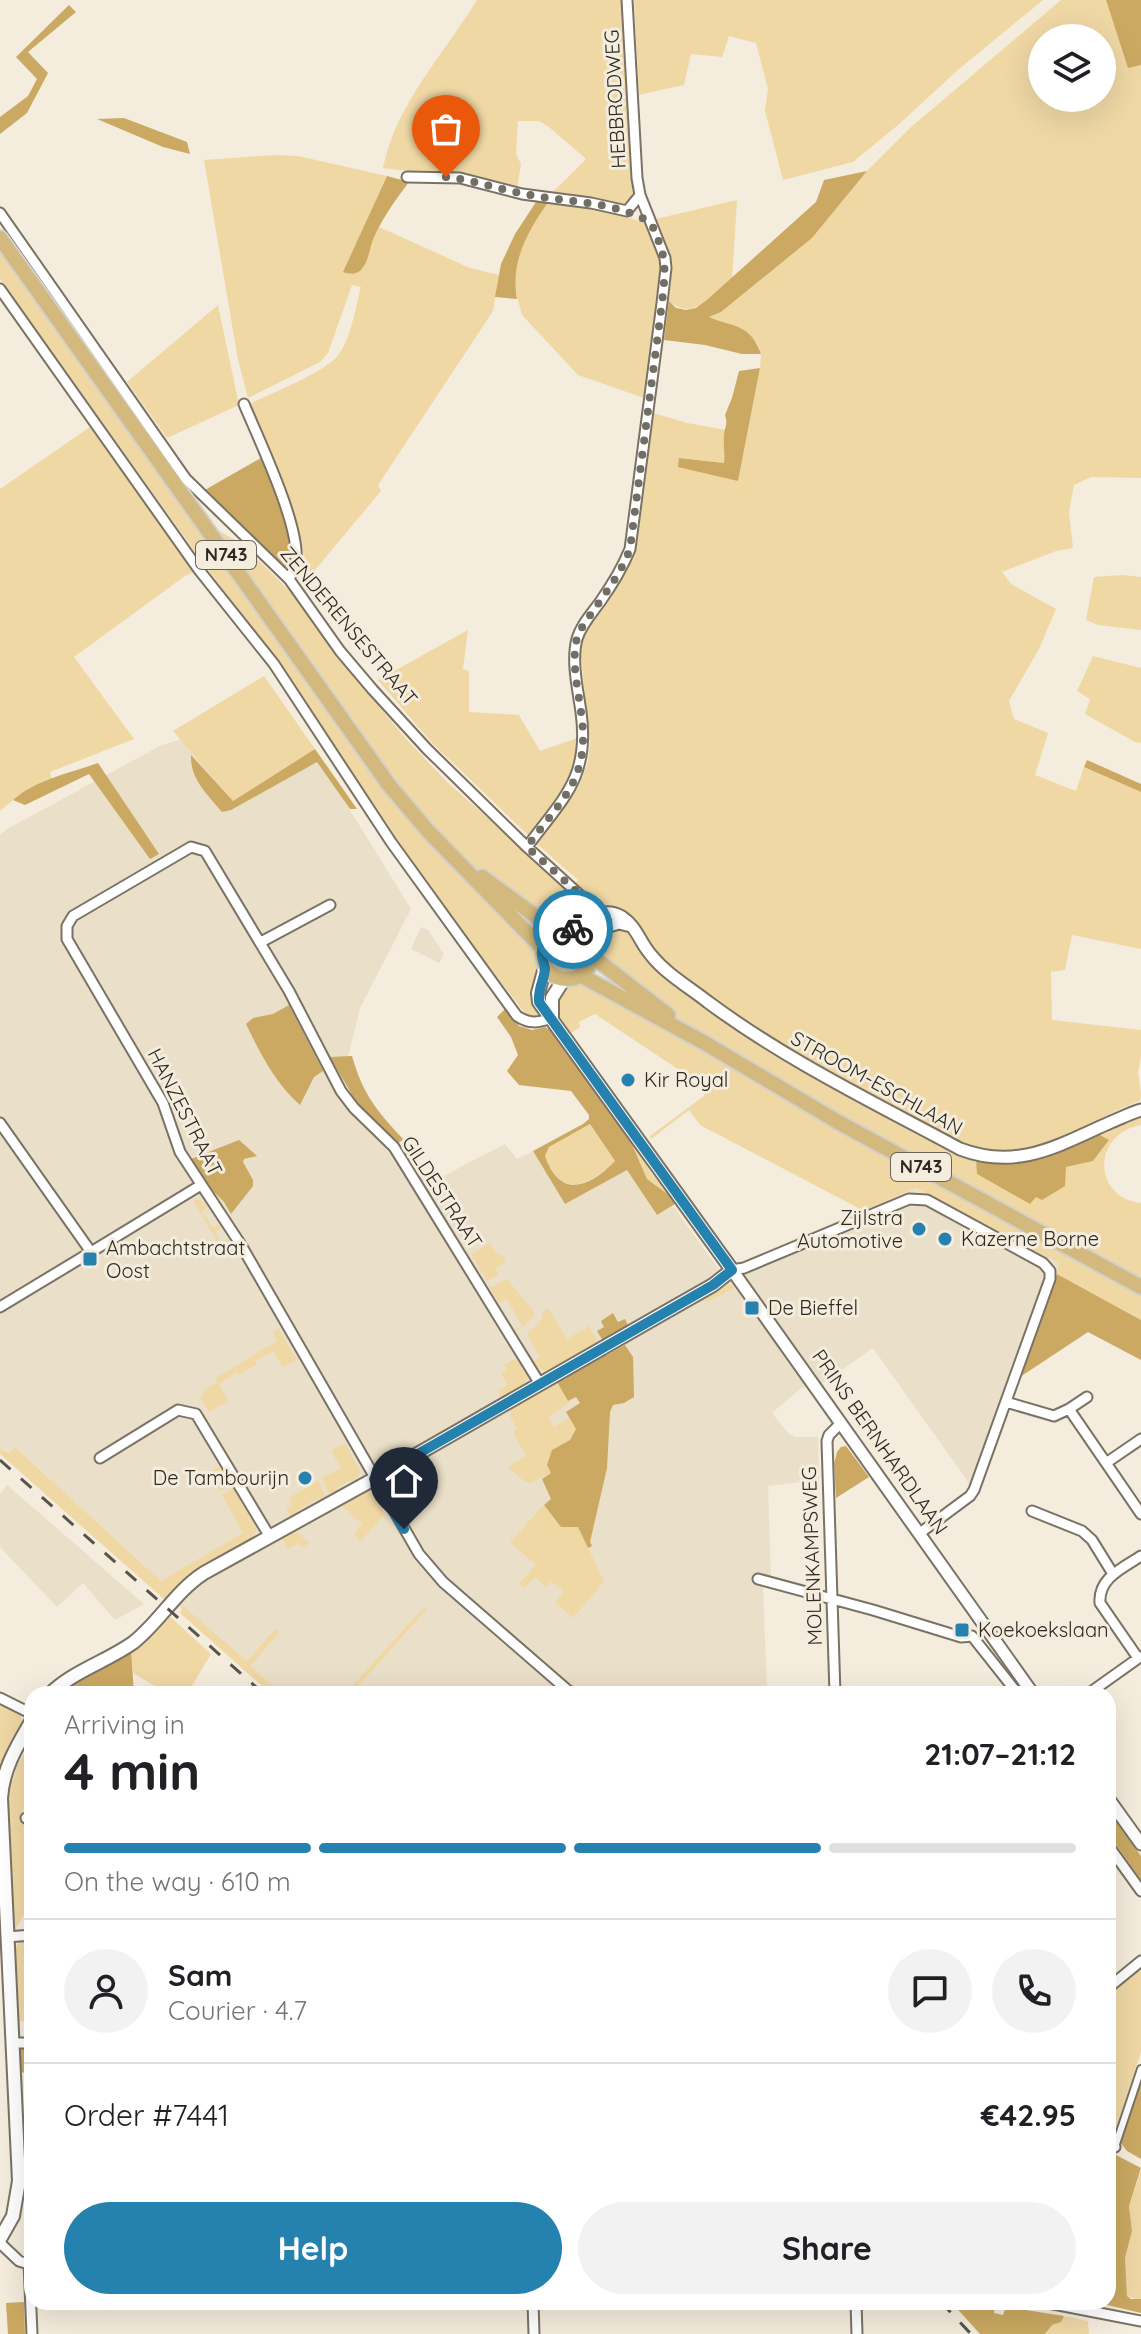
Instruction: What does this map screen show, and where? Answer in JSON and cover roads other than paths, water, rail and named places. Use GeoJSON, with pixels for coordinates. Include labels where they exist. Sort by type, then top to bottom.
{"type":"FeatureCollection","features":[{"type":"Feature","properties":{"kind":"main road","name":"N743"},"geometry":{"type":"LineString","coordinates":[[0,238],[389,785],[428,831],[542,948]]}},
{"type":"Feature","properties":{"kind":"main road","name":"N743"},"geometry":{"type":"LineString","coordinates":[[462,864],[556,931]]}},
{"type":"Feature","properties":{"kind":"main road","name":"N743"},"geometry":{"type":"LineString","coordinates":[[572,929],[581,933],[591,950],[703,1042]]}},
{"type":"Feature","properties":{"kind":"main road"},"geometry":{"type":"LineString","coordinates":[[572,929],[550,935],[542,948],[545,967],[556,977],[564,979],[580,975],[586,970],[591,950]]}},
{"type":"Feature","properties":{"kind":"main road","name":"PRINS BERNHARDLAAN"},"geometry":{"type":"LineString","coordinates":[[545,967],[538,993],[539,1002],[732,1270]]}},
{"type":"Feature","properties":{"kind":"main road","name":"N743"},"geometry":{"type":"LineString","coordinates":[[580,975],[703,1042],[838,1122],[1141,1287]]}},
{"type":"Feature","properties":{"kind":"main road"},"geometry":{"type":"LineString","coordinates":[[552,1018],[552,998],[564,979]]}},
{"type":"Feature","properties":{"kind":"main road"},"geometry":{"type":"LineString","coordinates":[[60,1686],[144,1633],[190,1582],[713,1285],[732,1270]]}},
{"type":"Feature","properties":{"kind":"main road"},"geometry":{"type":"LineString","coordinates":[[0,2241],[13,2216],[19,2181],[1,1785],[11,1756],[24,1734]]}},
{"type":"Feature","properties":{"kind":"street","name":"HEBBRODWEG"},"geometry":{"type":"LineString","coordinates":[[527,847],[570,789],[581,766],[584,732],[577,679],[577,638],[615,580],[630,549],[666,268],[662,247],[640,195],[627,0]]}},
{"type":"Feature","properties":{"kind":"street"},"geometry":{"type":"LineString","coordinates":[[407,177],[460,178],[522,194],[627,211],[651,223]]}},
{"type":"Feature","properties":{"kind":"street"},"geometry":{"type":"LineString","coordinates":[[627,211],[640,195]]}},
{"type":"Feature","properties":{"kind":"street","name":"ZENDERENSESTRAAT"},"geometry":{"type":"LineString","coordinates":[[0,213],[186,479],[289,579],[340,651],[427,749],[527,847],[612,924]]}},
{"type":"Feature","properties":{"kind":"street"},"geometry":{"type":"LineString","coordinates":[[0,289],[208,582],[274,664],[391,842],[517,1016],[525,1022],[552,1018]]}},
{"type":"Feature","properties":{"kind":"street"},"geometry":{"type":"LineString","coordinates":[[244,404],[277,484],[292,531],[296,560],[289,579]]}},
{"type":"Feature","properties":{"kind":"street","name":"GILDESTRAAT"},"geometry":{"type":"LineString","coordinates":[[188,849],[205,851],[261,942],[341,1091],[394,1147],[540,1384]]}},
{"type":"Feature","properties":{"kind":"street","name":"HANZESTRAAT"},"geometry":{"type":"LineString","coordinates":[[188,849],[73,916],[67,926],[67,939],[163,1103],[180,1152],[241,1245],[419,1554],[443,1582],[563,1686]]}},
{"type":"Feature","properties":{"kind":"street"},"geometry":{"type":"LineString","coordinates":[[261,942],[330,905]]}},
{"type":"Feature","properties":{"kind":"street"},"geometry":{"type":"LineString","coordinates":[[572,929],[601,913],[621,917],[632,926]]}},
{"type":"Feature","properties":{"kind":"street"},"geometry":{"type":"LineString","coordinates":[[591,950],[602,928],[612,924],[632,926]]}},
{"type":"Feature","properties":{"kind":"street","name":"STROOM-ESCHLAAN"},"geometry":{"type":"LineString","coordinates":[[632,926],[638,931],[649,954],[661,966],[735,1021],[820,1073],[949,1144],[975,1155],[993,1159],[1042,1153],[1141,1110]]}},
{"type":"Feature","properties":{"kind":"street"},"geometry":{"type":"LineString","coordinates":[[0,1123],[91,1252]]}},
{"type":"Feature","properties":{"kind":"street"},"geometry":{"type":"LineString","coordinates":[[0,1307],[201,1185]]}},
{"type":"Feature","properties":{"kind":"street"},"geometry":{"type":"LineString","coordinates":[[732,1270],[744,1268],[909,1199],[927,1200],[1043,1263],[1050,1271],[1050,1279],[970,1496],[920,1533]]}},
{"type":"Feature","properties":{"kind":"street","name":"PRINS BERNHARDLAAN"},"geometry":{"type":"LineString","coordinates":[[732,1270],[1027,1686]]}},
{"type":"Feature","properties":{"kind":"street"},"geometry":{"type":"LineString","coordinates":[[1006,1402],[1054,1416],[1087,1397]]}},
{"type":"Feature","properties":{"kind":"street"},"geometry":{"type":"LineString","coordinates":[[1069,1409],[1141,1514]]}},
{"type":"Feature","properties":{"kind":"street"},"geometry":{"type":"LineString","coordinates":[[100,1458],[178,1410],[196,1414],[270,1537]]}},
{"type":"Feature","properties":{"kind":"street","name":"MOLENKAMPSWEG"},"geometry":{"type":"LineString","coordinates":[[835,1686],[827,1441],[841,1423]]}},
{"type":"Feature","properties":{"kind":"street"},"geometry":{"type":"LineString","coordinates":[[1106,1463],[1141,1439]]}},
{"type":"Feature","properties":{"kind":"street"},"geometry":{"type":"LineString","coordinates":[[1032,1511],[1082,1531],[1092,1540],[1113,1574]]}},
{"type":"Feature","properties":{"kind":"street"},"geometry":{"type":"LineString","coordinates":[[1099,1686],[1139,1657],[1100,1603],[1099,1594],[1102,1585],[1113,1574],[1141,1556]]}},
{"type":"Feature","properties":{"kind":"street"},"geometry":{"type":"LineString","coordinates":[[758,1579],[961,1637],[972,1636],[983,1623]]}},
{"type":"Feature","properties":{"kind":"street"},"geometry":{"type":"LineString","coordinates":[[972,1636],[1012,1686]]}},
{"type":"Feature","properties":{"kind":"street"},"geometry":{"type":"LineString","coordinates":[[0,1698],[24,1710]]}},
{"type":"Feature","properties":{"kind":"street"},"geometry":{"type":"LineString","coordinates":[[1116,1809],[1141,1844]]}},
{"type":"Feature","properties":{"kind":"street"},"geometry":{"type":"LineString","coordinates":[[1116,1863],[1141,1891]]}},
{"type":"Feature","properties":{"kind":"street"},"geometry":{"type":"LineString","coordinates":[[7,1937],[24,1936]]}},
{"type":"Feature","properties":{"kind":"street"},"geometry":{"type":"LineString","coordinates":[[1116,1981],[1141,1961]]}},
{"type":"Feature","properties":{"kind":"street"},"geometry":{"type":"LineString","coordinates":[[13,2043],[24,2043]]}},
{"type":"Feature","properties":{"kind":"street"},"geometry":{"type":"LineString","coordinates":[[1116,2137],[1141,2069]]}},
{"type":"Feature","properties":{"kind":"street"},"geometry":{"type":"LineString","coordinates":[[0,2241],[24,2263]]}},
{"type":"Feature","properties":{"kind":"street"},"geometry":{"type":"LineString","coordinates":[[31,2310],[32,2334]]}},
{"type":"Feature","properties":{"kind":"street"},"geometry":{"type":"LineString","coordinates":[[533,2310],[534,2334]]}},
{"type":"Feature","properties":{"kind":"street"},"geometry":{"type":"LineString","coordinates":[[856,2310],[857,2334]]}},
{"type":"Feature","properties":{"kind":"street"},"geometry":{"type":"LineString","coordinates":[[1107,2310],[1141,2321]]}},
{"type":"Feature","properties":{"kind":"railway"},"geometry":{"type":"LineString","coordinates":[[0,1460],[255,1686]]}},
{"type":"Feature","properties":{"kind":"railway"},"geometry":{"type":"LineString","coordinates":[[948,2310],[971,2334]]}},
{"type":"Feature","properties":{"kind":"place","name":"Kir Royal"},"geometry":{"type":"Point","coordinates":[628,1080]}},
{"type":"Feature","properties":{"kind":"place","name":"Zijlstra Automotive"},"geometry":{"type":"Point","coordinates":[919,1229]}},
{"type":"Feature","properties":{"kind":"place","name":"Kazerne Borne"},"geometry":{"type":"Point","coordinates":[945,1239]}},
{"type":"Feature","properties":{"kind":"place","name":"Ambachtstraat Oost"},"geometry":{"type":"Point","coordinates":[90,1259]}},
{"type":"Feature","properties":{"kind":"place","name":"De Bieffel"},"geometry":{"type":"Point","coordinates":[752,1308]}},
{"type":"Feature","properties":{"kind":"place","name":"De Tambourijn"},"geometry":{"type":"Point","coordinates":[305,1478]}},
{"type":"Feature","properties":{"kind":"place","name":"Koekoekslaan"},"geometry":{"type":"Point","coordinates":[962,1630]}}]}
